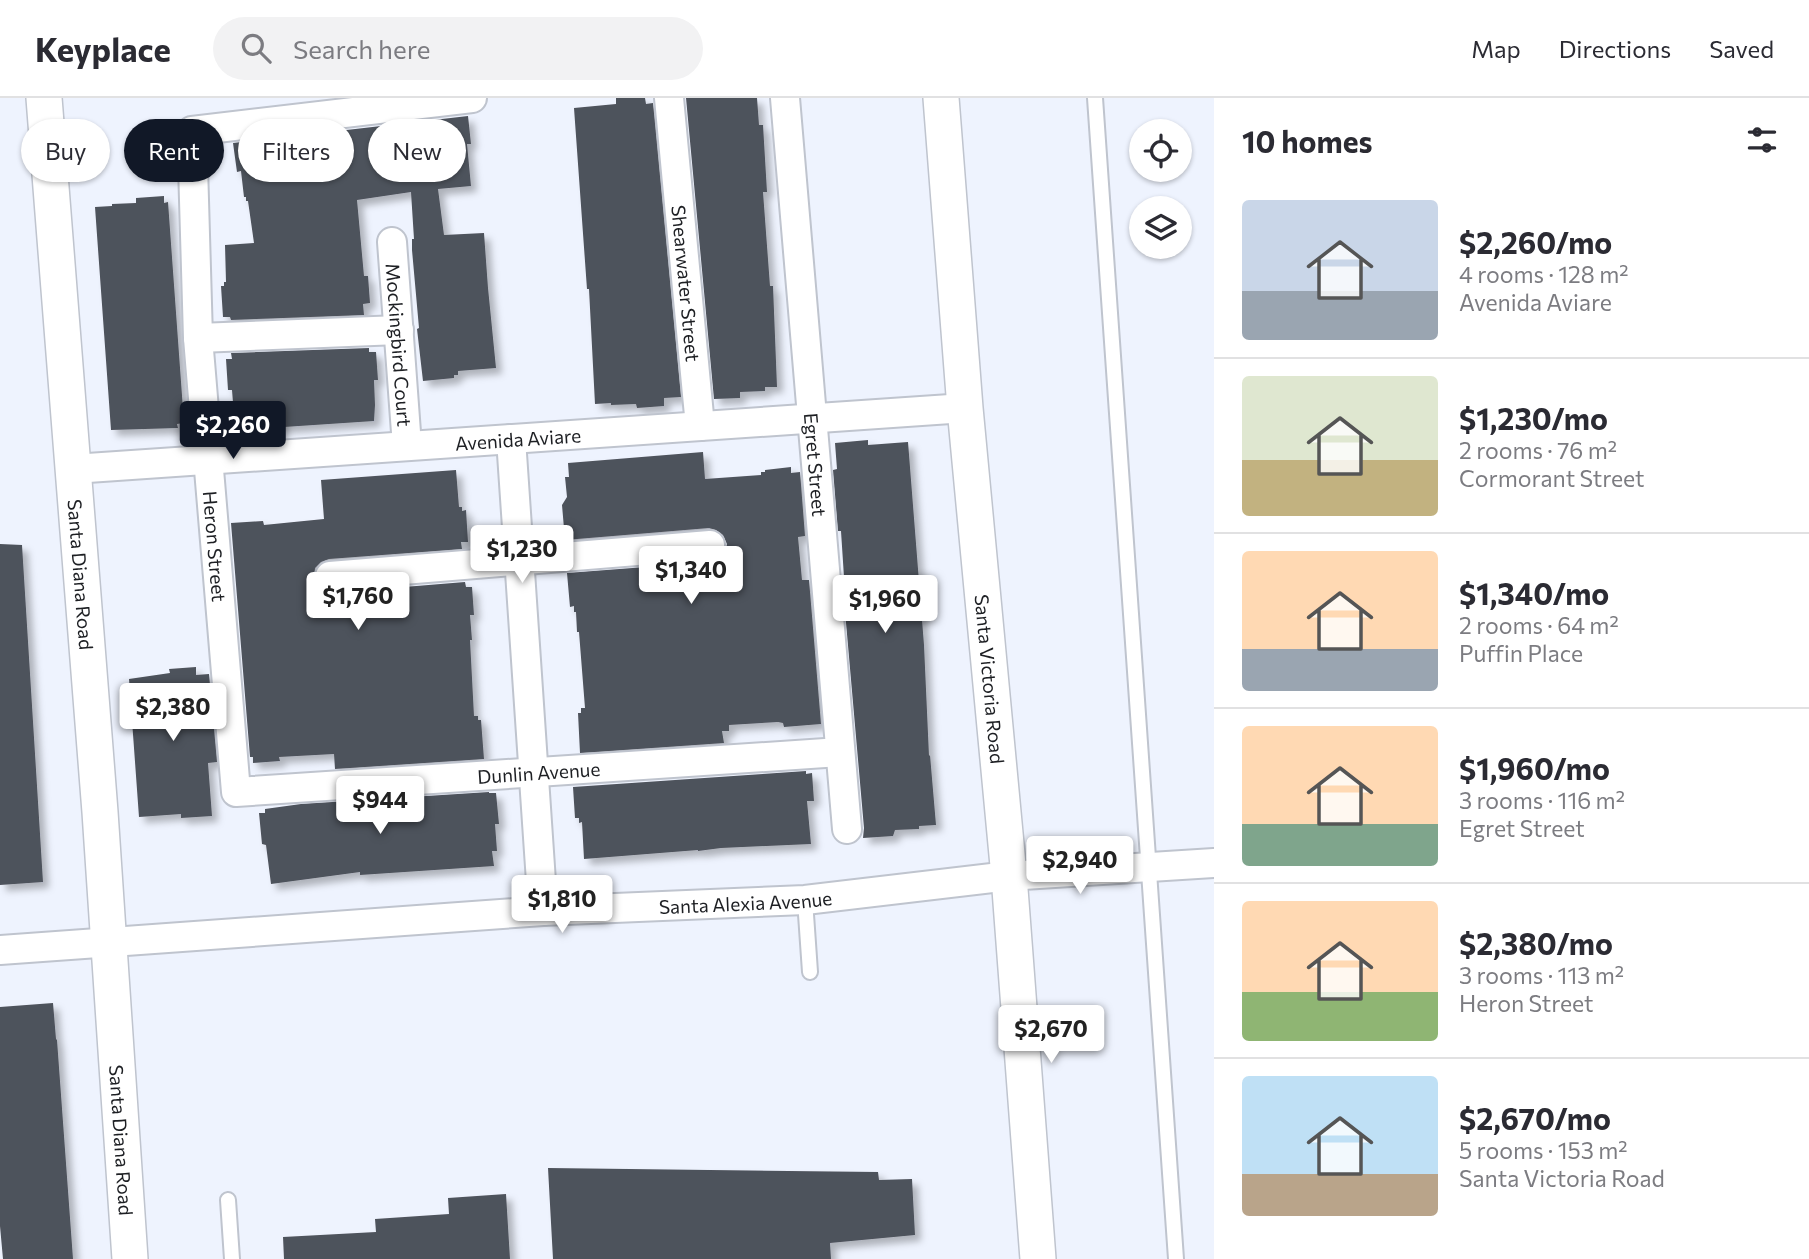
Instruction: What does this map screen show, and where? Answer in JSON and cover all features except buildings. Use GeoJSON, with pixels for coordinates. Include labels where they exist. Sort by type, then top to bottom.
{"type":"FeatureCollection","features":[{"type":"Feature","properties":{"kind":"street","name":"Santa Diana Road"},"geometry":{"type":"LineString","coordinates":[[44,98],[109,942],[130,1259]]}},
{"type":"Feature","properties":{"kind":"street","name":"Heron Street"},"geometry":{"type":"LineString","coordinates":[[236,792],[198,338],[192,131],[472,98]]}},
{"type":"Feature","properties":{"kind":"street","name":"Shearwater Street"},"geometry":{"type":"LineString","coordinates":[[669,98],[700,426]]}},
{"type":"Feature","properties":{"kind":"street","name":"Egret Street"},"geometry":{"type":"LineString","coordinates":[[785,98],[847,829]]}},
{"type":"Feature","properties":{"kind":"street","name":"Santa Victoria Road"},"geometry":{"type":"LineString","coordinates":[[941,98],[965,408],[1009,876],[1038,1259]]}},
{"type":"Feature","properties":{"kind":"street","name":"Mockingbird Court"},"geometry":{"type":"LineString","coordinates":[[392,242],[407,446]]}},
{"type":"Feature","properties":{"kind":"street"},"geometry":{"type":"LineString","coordinates":[[198,338],[399,330]]}},
{"type":"Feature","properties":{"kind":"street","name":"Avenida Aviare"},"geometry":{"type":"LineString","coordinates":[[73,469],[965,408]]}},
{"type":"Feature","properties":{"kind":"street"},"geometry":{"type":"LineString","coordinates":[[510,439],[543,911]]}},
{"type":"Feature","properties":{"kind":"street"},"geometry":{"type":"LineString","coordinates":[[330,576],[710,545]]}},
{"type":"Feature","properties":{"kind":"street","name":"Dunlin Avenue"},"geometry":{"type":"LineString","coordinates":[[236,792],[841,752]]}},
{"type":"Feature","properties":{"kind":"street","name":"Santa Alexia Avenue"},"geometry":{"type":"LineString","coordinates":[[0,950],[543,911],[805,900],[1009,876],[1214,863]]}},
{"type":"Feature","properties":{"kind":"lane"},"geometry":{"type":"LineString","coordinates":[[1095,98],[1175,1259]]}},
{"type":"Feature","properties":{"kind":"lane"},"geometry":{"type":"LineString","coordinates":[[805,900],[810,972]]}},
{"type":"Feature","properties":{"kind":"lane"},"geometry":{"type":"LineString","coordinates":[[228,1200],[232,1259]]}}]}
